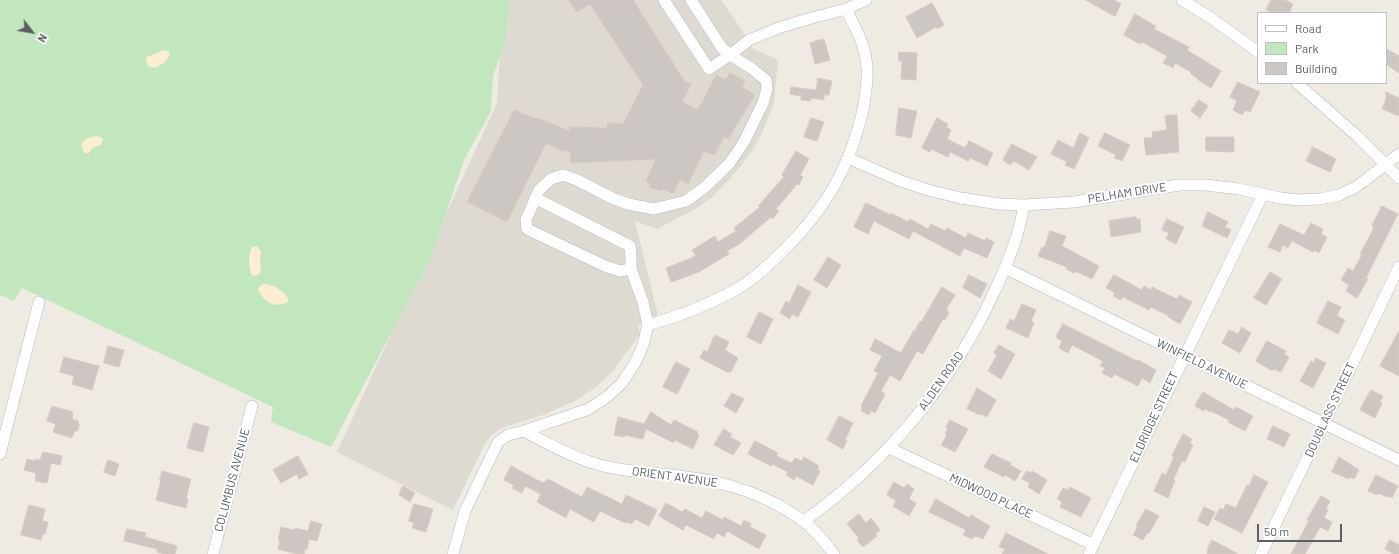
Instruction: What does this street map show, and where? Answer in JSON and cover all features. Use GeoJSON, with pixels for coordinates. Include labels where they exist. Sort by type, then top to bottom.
{"type":"FeatureCollection","features":[{"type":"Feature","properties":{"kind":"street"},"geometry":{"type":"LineString","coordinates":[[664,0],[709,69],[749,40],[808,19],[846,9],[866,0]]}},
{"type":"Feature","properties":{"kind":"street"},"geometry":{"type":"LineString","coordinates":[[631,268],[620,271],[605,266],[527,229],[526,220],[538,190],[551,178],[562,176],[577,180],[612,198],[628,204],[654,208],[686,201],[729,164],[744,142],[763,103],[767,89],[766,80],[722,48],[691,0]]}},
{"type":"Feature","properties":{"kind":"street"},"geometry":{"type":"LineString","coordinates":[[1182,0],[1211,18],[1257,51]]}},
{"type":"Feature","properties":{"kind":"street"},"geometry":{"type":"LineString","coordinates":[[648,325],[695,310],[745,283],[769,265],[802,233],[820,211],[848,158],[858,130],[866,96],[868,69],[863,42],[846,9]]}},
{"type":"Feature","properties":{"kind":"street"},"geometry":{"type":"LineString","coordinates":[[1298,84],[1332,113],[1399,178]]}},
{"type":"Feature","properties":{"kind":"street","name":"PELHAM DRIVE"},"geometry":{"type":"LineString","coordinates":[[848,158],[901,181],[928,190],[961,198],[999,204],[1024,205],[1074,202],[1179,185],[1206,185],[1239,189],[1281,198],[1320,200],[1339,195],[1356,187],[1399,154]]}},
{"type":"Feature","properties":{"kind":"street","name":"ELDRIDGE STREET"},"geometry":{"type":"LineString","coordinates":[[1091,549],[1263,194]]}},
{"type":"Feature","properties":{"kind":"street"},"geometry":{"type":"LineString","coordinates":[[453,554],[465,511],[498,442],[508,435],[589,410],[608,396],[622,382],[635,363],[648,325],[643,302],[631,268],[632,258],[630,246],[535,198]]}},
{"type":"Feature","properties":{"kind":"street","name":"ALDEN ROAD"},"geometry":{"type":"LineString","coordinates":[[804,521],[832,501],[874,464],[929,401],[954,365],[975,330],[1014,248],[1024,205]]}},
{"type":"Feature","properties":{"kind":"street","name":"DOUGLASS STREET"},"geometry":{"type":"LineString","coordinates":[[1261,554],[1399,267]]}},
{"type":"Feature","properties":{"kind":"street","name":"WINFIELD AVENUE"},"geometry":{"type":"LineString","coordinates":[[1005,268],[1399,460]]}},
{"type":"Feature","properties":{"kind":"street"},"geometry":{"type":"LineString","coordinates":[[0,454],[39,302]]}},
{"type":"Feature","properties":{"kind":"street","name":"COLUMBUS AVENUE"},"geometry":{"type":"LineString","coordinates":[[213,554],[252,406]]}},
{"type":"Feature","properties":{"kind":"street","name":"ORIENT AVENUE"},"geometry":{"type":"LineString","coordinates":[[524,431],[560,450],[590,462],[634,471],[709,479],[738,488],[775,503],[804,521],[834,554]]}},
{"type":"Feature","properties":{"kind":"street","name":"MIDWOOD PLACE"},"geometry":{"type":"LineString","coordinates":[[889,448],[1091,549]]}},
{"type":"Feature","properties":{"kind":"shaded area"},"geometry":{"type":"Polygon","coordinates":[[[503,0],[721,0],[744,33],[752,48],[778,60],[774,103],[763,131],[752,151],[728,181],[711,198],[697,208],[657,229],[635,221],[658,315],[638,326],[640,334],[612,372],[595,388],[577,400],[546,414],[502,428],[493,434],[485,443],[453,510],[337,452],[497,103],[503,0]]]}},
{"type":"Feature","properties":{"kind":"green space"},"geometry":{"type":"Polygon","coordinates":[[[0,0],[509,0],[506,39],[493,76],[491,111],[464,160],[431,258],[331,447],[271,422],[273,407],[22,288],[14,301],[0,295],[0,0]]]}},
{"type":"Feature","properties":{"kind":"sand"},"geometry":{"type":"Polygon","coordinates":[[[164,50],[168,51],[170,55],[165,62],[156,68],[148,66],[146,61],[147,57],[164,50]]]}},
{"type":"Feature","properties":{"kind":"sand"},"geometry":{"type":"Polygon","coordinates":[[[96,136],[103,139],[101,144],[93,147],[89,153],[83,151],[81,144],[87,138],[96,136]]]}},
{"type":"Feature","properties":{"kind":"sand"},"geometry":{"type":"Polygon","coordinates":[[[257,246],[261,251],[261,271],[259,274],[254,276],[251,274],[249,257],[252,247],[257,246]]]}},
{"type":"Feature","properties":{"kind":"sand"},"geometry":{"type":"Polygon","coordinates":[[[264,284],[276,287],[283,292],[288,299],[288,302],[279,305],[266,301],[258,289],[264,284]]]}},
{"type":"Feature","properties":{"kind":"building"},"geometry":{"type":"Polygon","coordinates":[[[569,0],[633,0],[685,82],[691,84],[682,102],[698,110],[716,75],[726,80],[730,73],[745,81],[742,87],[755,95],[728,139],[724,137],[714,155],[704,151],[688,184],[680,180],[673,194],[663,189],[660,191],[649,187],[650,183],[646,181],[656,159],[571,163],[570,151],[562,151],[546,143],[507,222],[467,202],[514,110],[570,131],[569,127],[607,128],[607,123],[623,124],[643,85],[590,4],[577,12],[569,0]]]}},
{"type":"Feature","properties":{"kind":"building"},"geometry":{"type":"Polygon","coordinates":[[[1086,0],[1114,0],[1121,4],[1115,16],[1086,0]]]}},
{"type":"Feature","properties":{"kind":"building"},"geometry":{"type":"Polygon","coordinates":[[[1271,0],[1285,0],[1293,4],[1289,12],[1271,12],[1266,10],[1271,0]]]}},
{"type":"Feature","properties":{"kind":"building"},"geometry":{"type":"Polygon","coordinates":[[[932,3],[944,25],[937,29],[936,27],[917,38],[906,17],[932,3]]]}},
{"type":"Feature","properties":{"kind":"building"},"geometry":{"type":"Polygon","coordinates":[[[1135,14],[1156,26],[1154,29],[1189,47],[1187,50],[1221,71],[1211,88],[1197,79],[1190,73],[1191,72],[1175,63],[1173,68],[1163,63],[1167,56],[1142,42],[1140,44],[1124,35],[1135,14]]]}},
{"type":"Feature","properties":{"kind":"building"},"geometry":{"type":"Polygon","coordinates":[[[824,39],[830,60],[815,64],[810,43],[824,39]]]}},
{"type":"Feature","properties":{"kind":"building"},"geometry":{"type":"Polygon","coordinates":[[[1387,50],[1399,56],[1399,73],[1387,65],[1387,50]]]}},
{"type":"Feature","properties":{"kind":"building"},"geometry":{"type":"Polygon","coordinates":[[[899,52],[917,53],[916,80],[901,79],[902,61],[899,61],[899,52]]]}},
{"type":"Feature","properties":{"kind":"building"},"geometry":{"type":"Polygon","coordinates":[[[818,78],[832,81],[829,95],[824,95],[824,100],[811,98],[811,101],[801,100],[801,96],[790,94],[791,87],[816,90],[818,78]]]}},
{"type":"Feature","properties":{"kind":"building"},"geometry":{"type":"Polygon","coordinates":[[[1238,82],[1260,92],[1250,112],[1245,110],[1242,115],[1233,110],[1237,101],[1230,97],[1238,82]]]}},
{"type":"Feature","properties":{"kind":"building"},"geometry":{"type":"Polygon","coordinates":[[[1386,92],[1399,98],[1399,116],[1382,109],[1386,99],[1386,92]]]}},
{"type":"Feature","properties":{"kind":"building"},"geometry":{"type":"Polygon","coordinates":[[[1199,100],[1208,106],[1200,118],[1191,111],[1199,100]]]}},
{"type":"Feature","properties":{"kind":"building"},"geometry":{"type":"Polygon","coordinates":[[[899,108],[917,111],[911,138],[896,135],[899,108]]]}},
{"type":"Feature","properties":{"kind":"building"},"geometry":{"type":"Polygon","coordinates":[[[1177,115],[1179,152],[1146,155],[1144,138],[1153,138],[1152,132],[1167,130],[1165,116],[1177,115]]]}},
{"type":"Feature","properties":{"kind":"building"},"geometry":{"type":"Polygon","coordinates":[[[811,118],[824,122],[817,141],[804,137],[811,118]]]}},
{"type":"Feature","properties":{"kind":"building"},"geometry":{"type":"Polygon","coordinates":[[[937,118],[948,124],[946,127],[951,130],[947,139],[965,148],[969,141],[993,153],[987,166],[970,158],[968,161],[950,152],[948,157],[931,149],[930,152],[922,148],[937,118]]]}},
{"type":"Feature","properties":{"kind":"building"},"geometry":{"type":"Polygon","coordinates":[[[1080,133],[1089,138],[1074,169],[1065,165],[1067,162],[1051,154],[1058,140],[1073,148],[1080,133]]]}},
{"type":"Feature","properties":{"kind":"building"},"geometry":{"type":"Polygon","coordinates":[[[1105,133],[1130,145],[1122,161],[1114,158],[1116,155],[1098,146],[1105,133]]]}},
{"type":"Feature","properties":{"kind":"building"},"geometry":{"type":"Polygon","coordinates":[[[1206,137],[1234,137],[1234,152],[1206,151],[1206,137]]]}},
{"type":"Feature","properties":{"kind":"building"},"geometry":{"type":"Polygon","coordinates":[[[1012,144],[1037,157],[1029,170],[1014,161],[1010,165],[1003,160],[1012,144]]]}},
{"type":"Feature","properties":{"kind":"building"},"geometry":{"type":"Polygon","coordinates":[[[1313,147],[1336,159],[1330,172],[1306,161],[1313,147]]]}},
{"type":"Feature","properties":{"kind":"building"},"geometry":{"type":"Polygon","coordinates":[[[796,151],[809,159],[800,175],[803,177],[799,185],[797,184],[776,209],[779,211],[772,219],[771,217],[738,245],[727,251],[729,254],[699,272],[671,282],[666,268],[696,256],[692,250],[715,236],[718,242],[736,231],[734,228],[760,207],[758,206],[784,177],[782,175],[796,151]]]}},
{"type":"Feature","properties":{"kind":"building"},"geometry":{"type":"Polygon","coordinates":[[[866,203],[908,222],[910,219],[928,229],[931,224],[945,231],[947,228],[966,238],[968,233],[985,241],[986,238],[994,242],[987,258],[964,248],[960,256],[913,231],[909,239],[874,221],[868,234],[854,227],[866,203]]]}},
{"type":"Feature","properties":{"kind":"building"},"geometry":{"type":"Polygon","coordinates":[[[1382,206],[1398,214],[1366,278],[1368,279],[1357,298],[1346,291],[1349,285],[1341,280],[1348,268],[1353,271],[1362,255],[1360,254],[1374,228],[1372,226],[1382,206]]]}},
{"type":"Feature","properties":{"kind":"building"},"geometry":{"type":"Polygon","coordinates":[[[1208,212],[1228,222],[1225,227],[1231,230],[1227,238],[1202,226],[1208,212]]]}},
{"type":"Feature","properties":{"kind":"building"},"geometry":{"type":"Polygon","coordinates":[[[1136,217],[1136,219],[1140,219],[1141,232],[1111,237],[1109,221],[1136,217]]]}},
{"type":"Feature","properties":{"kind":"building"},"geometry":{"type":"Polygon","coordinates":[[[1167,219],[1184,227],[1176,244],[1166,239],[1169,233],[1162,230],[1167,219]]]}},
{"type":"Feature","properties":{"kind":"building"},"geometry":{"type":"Polygon","coordinates":[[[1311,223],[1323,229],[1321,234],[1327,237],[1319,253],[1314,250],[1313,252],[1292,241],[1288,248],[1283,245],[1280,252],[1268,247],[1280,224],[1304,235],[1311,223]]]}},
{"type":"Feature","properties":{"kind":"building"},"geometry":{"type":"Polygon","coordinates":[[[1050,231],[1066,236],[1062,246],[1099,266],[1092,279],[1075,271],[1074,273],[1066,269],[1067,267],[1038,256],[1042,247],[1044,248],[1050,231]]]}},
{"type":"Feature","properties":{"kind":"building"},"geometry":{"type":"Polygon","coordinates":[[[828,257],[841,265],[827,288],[814,280],[828,257]]]}},
{"type":"Feature","properties":{"kind":"building"},"geometry":{"type":"Polygon","coordinates":[[[1270,272],[1282,279],[1266,305],[1254,298],[1270,272]]]}},
{"type":"Feature","properties":{"kind":"building"},"geometry":{"type":"Polygon","coordinates":[[[969,275],[987,284],[980,298],[963,288],[969,275]]]}},
{"type":"Feature","properties":{"kind":"building"},"geometry":{"type":"Polygon","coordinates":[[[1114,275],[1142,290],[1144,286],[1151,290],[1152,287],[1177,299],[1179,295],[1192,302],[1180,324],[1168,317],[1169,316],[1151,307],[1149,310],[1123,297],[1121,300],[1113,296],[1115,293],[1106,288],[1114,275]]]}},
{"type":"Feature","properties":{"kind":"building"},"geometry":{"type":"Polygon","coordinates":[[[798,285],[811,292],[798,317],[792,314],[790,319],[780,313],[786,301],[789,303],[798,285]]]}},
{"type":"Feature","properties":{"kind":"building"},"geometry":{"type":"Polygon","coordinates":[[[942,287],[955,295],[946,310],[949,312],[945,320],[943,319],[923,354],[917,351],[900,381],[890,375],[881,391],[885,394],[875,413],[871,411],[869,415],[861,411],[861,406],[878,373],[874,371],[882,356],[870,350],[875,339],[901,353],[942,287]]]}},
{"type":"Feature","properties":{"kind":"building"},"geometry":{"type":"Polygon","coordinates":[[[1328,301],[1341,307],[1337,316],[1345,320],[1338,334],[1317,323],[1328,301]]]}},
{"type":"Feature","properties":{"kind":"building"},"geometry":{"type":"Polygon","coordinates":[[[1022,304],[1036,310],[1031,321],[1034,323],[1028,338],[1006,328],[1010,319],[1014,321],[1022,304]]]}},
{"type":"Feature","properties":{"kind":"building"},"geometry":{"type":"Polygon","coordinates":[[[759,312],[773,319],[761,344],[747,337],[759,312]]]}},
{"type":"Feature","properties":{"kind":"building"},"geometry":{"type":"Polygon","coordinates":[[[1063,324],[1156,370],[1150,383],[1142,378],[1138,386],[1114,374],[1112,378],[1102,373],[1105,368],[1100,366],[1103,361],[1072,345],[1068,353],[1059,348],[1062,341],[1056,337],[1063,324]]]}},
{"type":"Feature","properties":{"kind":"building"},"geometry":{"type":"Polygon","coordinates":[[[1242,327],[1251,333],[1240,353],[1222,343],[1229,330],[1238,334],[1242,327]]]}},
{"type":"Feature","properties":{"kind":"building"},"geometry":{"type":"Polygon","coordinates":[[[1399,331],[1399,376],[1380,366],[1399,331]]]}},
{"type":"Feature","properties":{"kind":"building"},"geometry":{"type":"Polygon","coordinates":[[[715,335],[729,342],[725,350],[738,358],[731,372],[727,372],[700,358],[704,350],[707,352],[715,335]]]}},
{"type":"Feature","properties":{"kind":"building"},"geometry":{"type":"Polygon","coordinates":[[[1267,341],[1286,351],[1284,354],[1289,357],[1281,372],[1274,369],[1272,371],[1256,361],[1267,341]]]}},
{"type":"Feature","properties":{"kind":"building"},"geometry":{"type":"Polygon","coordinates":[[[999,345],[1015,354],[1001,379],[988,371],[997,355],[994,353],[999,345]]]}},
{"type":"Feature","properties":{"kind":"building"},"geometry":{"type":"Polygon","coordinates":[[[108,346],[124,350],[119,367],[104,363],[108,346]]]}},
{"type":"Feature","properties":{"kind":"building"},"geometry":{"type":"Polygon","coordinates":[[[64,357],[99,366],[92,390],[72,384],[74,376],[60,372],[64,357]]]}},
{"type":"Feature","properties":{"kind":"building"},"geometry":{"type":"Polygon","coordinates":[[[1316,358],[1326,363],[1313,388],[1300,381],[1311,361],[1313,363],[1316,358]]]}},
{"type":"Feature","properties":{"kind":"building"},"geometry":{"type":"Polygon","coordinates":[[[676,362],[690,369],[677,394],[663,387],[676,362]]]}},
{"type":"Feature","properties":{"kind":"building"},"geometry":{"type":"Polygon","coordinates":[[[977,388],[996,400],[987,417],[967,409],[977,388]]]}},
{"type":"Feature","properties":{"kind":"building"},"geometry":{"type":"Polygon","coordinates":[[[1371,390],[1383,396],[1380,402],[1382,403],[1375,418],[1360,410],[1371,390]]]}},
{"type":"Feature","properties":{"kind":"building"},"geometry":{"type":"Polygon","coordinates":[[[1203,392],[1234,410],[1236,407],[1253,416],[1245,431],[1228,422],[1229,420],[1211,411],[1210,412],[1205,409],[1204,411],[1195,406],[1203,392]]]}},
{"type":"Feature","properties":{"kind":"building"},"geometry":{"type":"Polygon","coordinates":[[[732,393],[744,399],[736,413],[724,406],[732,393]]]}},
{"type":"Feature","properties":{"kind":"building"},"geometry":{"type":"Polygon","coordinates":[[[52,406],[73,412],[72,419],[78,421],[79,425],[78,430],[74,432],[72,438],[53,432],[56,424],[47,421],[52,406]]]}},
{"type":"Feature","properties":{"kind":"building"},"geometry":{"type":"Polygon","coordinates":[[[651,412],[671,425],[674,420],[698,432],[697,434],[699,435],[693,449],[675,440],[674,443],[646,429],[643,439],[625,435],[624,437],[614,435],[618,417],[644,424],[651,412]]]}},
{"type":"Feature","properties":{"kind":"building"},"geometry":{"type":"Polygon","coordinates":[[[839,416],[853,423],[845,440],[847,441],[843,449],[827,440],[839,416]]]}},
{"type":"Feature","properties":{"kind":"building"},"geometry":{"type":"Polygon","coordinates":[[[950,420],[968,429],[955,452],[941,445],[947,435],[945,434],[948,428],[946,428],[950,420]]]}},
{"type":"Feature","properties":{"kind":"building"},"geometry":{"type":"Polygon","coordinates":[[[194,423],[209,427],[203,452],[187,448],[194,423]]]}},
{"type":"Feature","properties":{"kind":"building"},"geometry":{"type":"Polygon","coordinates":[[[1273,426],[1290,434],[1284,447],[1267,439],[1273,426]]]}},
{"type":"Feature","properties":{"kind":"building"},"geometry":{"type":"Polygon","coordinates":[[[724,429],[732,434],[730,437],[741,443],[733,455],[714,445],[724,429]]]}},
{"type":"Feature","properties":{"kind":"building"},"geometry":{"type":"Polygon","coordinates":[[[1183,434],[1192,439],[1190,443],[1193,445],[1185,462],[1182,461],[1173,480],[1175,480],[1168,498],[1154,491],[1162,473],[1166,475],[1174,457],[1172,456],[1183,434]]]}},
{"type":"Feature","properties":{"kind":"building"},"geometry":{"type":"Polygon","coordinates":[[[755,441],[778,453],[776,456],[792,463],[795,458],[802,461],[804,457],[819,466],[817,469],[820,471],[813,485],[796,476],[794,480],[786,475],[788,472],[772,464],[771,466],[748,454],[755,441]]]}},
{"type":"Feature","properties":{"kind":"building"},"geometry":{"type":"Polygon","coordinates":[[[43,452],[62,456],[60,465],[51,463],[47,483],[35,481],[36,473],[24,470],[27,459],[35,461],[36,459],[40,460],[43,452]]]}},
{"type":"Feature","properties":{"kind":"building"},"geometry":{"type":"Polygon","coordinates":[[[992,454],[1011,463],[1010,465],[1021,471],[1015,481],[1005,475],[1004,477],[984,467],[992,454]]]}},
{"type":"Feature","properties":{"kind":"building"},"geometry":{"type":"Polygon","coordinates":[[[298,456],[308,474],[299,479],[297,474],[281,483],[273,470],[298,456]]]}},
{"type":"Feature","properties":{"kind":"building"},"geometry":{"type":"Polygon","coordinates":[[[1339,457],[1359,470],[1354,479],[1350,477],[1349,479],[1332,472],[1339,457]]]}},
{"type":"Feature","properties":{"kind":"building"},"geometry":{"type":"Polygon","coordinates":[[[108,460],[119,464],[115,476],[104,472],[108,460]]]}},
{"type":"Feature","properties":{"kind":"building"},"geometry":{"type":"Polygon","coordinates":[[[511,466],[543,483],[548,479],[582,497],[587,487],[622,504],[626,495],[657,510],[649,526],[635,519],[632,524],[625,523],[600,511],[594,522],[570,509],[566,518],[537,502],[541,494],[525,486],[522,493],[512,488],[514,485],[504,480],[511,466]]]}},
{"type":"Feature","properties":{"kind":"building"},"geometry":{"type":"Polygon","coordinates":[[[162,471],[191,479],[186,498],[188,499],[186,508],[156,500],[162,471]]]}},
{"type":"Feature","properties":{"kind":"building"},"geometry":{"type":"Polygon","coordinates":[[[1027,471],[1031,473],[1032,471],[1047,480],[1039,494],[1028,487],[1030,483],[1022,479],[1027,471]]]}},
{"type":"Feature","properties":{"kind":"building"},"geometry":{"type":"Polygon","coordinates":[[[1254,475],[1268,482],[1242,533],[1214,519],[1220,508],[1223,510],[1226,504],[1236,508],[1247,485],[1249,486],[1254,475]]]}},
{"type":"Feature","properties":{"kind":"building"},"geometry":{"type":"Polygon","coordinates":[[[1376,475],[1398,486],[1392,498],[1378,493],[1377,495],[1368,491],[1376,475]]]}},
{"type":"Feature","properties":{"kind":"building"},"geometry":{"type":"Polygon","coordinates":[[[894,482],[904,488],[907,484],[914,489],[909,499],[916,503],[909,516],[893,506],[896,501],[887,495],[894,482]]]}},
{"type":"Feature","properties":{"kind":"building"},"geometry":{"type":"Polygon","coordinates":[[[403,486],[415,493],[410,502],[399,495],[403,486]]]}},
{"type":"Feature","properties":{"kind":"building"},"geometry":{"type":"Polygon","coordinates":[[[1070,487],[1091,498],[1081,517],[1060,507],[1062,502],[1057,499],[1063,488],[1068,490],[1070,487]]]}},
{"type":"Feature","properties":{"kind":"building"},"geometry":{"type":"Polygon","coordinates":[[[1321,496],[1330,501],[1324,518],[1332,522],[1328,531],[1320,527],[1305,554],[1291,554],[1309,521],[1307,520],[1321,496]]]}},
{"type":"Feature","properties":{"kind":"building"},"geometry":{"type":"Polygon","coordinates":[[[936,499],[969,518],[971,515],[990,526],[983,539],[974,536],[972,539],[963,535],[966,530],[929,512],[936,499]]]}},
{"type":"Feature","properties":{"kind":"building"},"geometry":{"type":"Polygon","coordinates":[[[666,503],[682,512],[685,509],[702,518],[706,511],[723,520],[724,517],[741,526],[744,520],[751,524],[750,527],[766,535],[759,549],[727,531],[724,537],[717,533],[714,539],[686,525],[683,530],[659,516],[666,503]]]}},
{"type":"Feature","properties":{"kind":"building"},"geometry":{"type":"Polygon","coordinates":[[[414,504],[433,509],[426,532],[412,528],[414,523],[409,521],[414,504]]]}},
{"type":"Feature","properties":{"kind":"building"},"geometry":{"type":"Polygon","coordinates":[[[29,505],[45,509],[42,521],[48,522],[45,534],[43,533],[41,540],[21,535],[29,505]]]}},
{"type":"Feature","properties":{"kind":"building"},"geometry":{"type":"Polygon","coordinates":[[[1204,507],[1215,512],[1208,526],[1198,521],[1204,507]]]}},
{"type":"Feature","properties":{"kind":"building"},"geometry":{"type":"Polygon","coordinates":[[[1146,509],[1159,516],[1143,540],[1133,535],[1138,526],[1136,526],[1146,509]]]}},
{"type":"Feature","properties":{"kind":"building"},"geometry":{"type":"Polygon","coordinates":[[[859,514],[866,523],[871,518],[880,530],[875,534],[877,536],[863,547],[857,540],[859,538],[847,524],[859,514]]]}},
{"type":"Feature","properties":{"kind":"building"},"geometry":{"type":"Polygon","coordinates":[[[311,521],[322,524],[317,541],[309,539],[307,550],[305,549],[304,554],[297,554],[278,549],[280,541],[278,540],[281,527],[308,531],[311,521]]]}},
{"type":"Feature","properties":{"kind":"building"},"geometry":{"type":"Polygon","coordinates":[[[127,529],[146,533],[145,537],[177,546],[175,554],[157,552],[157,549],[124,541],[127,529]]]}},
{"type":"Feature","properties":{"kind":"building"},"geometry":{"type":"Polygon","coordinates":[[[1006,533],[1048,554],[1002,554],[1005,549],[999,547],[1006,533]]]}},
{"type":"Feature","properties":{"kind":"building"},"geometry":{"type":"Polygon","coordinates":[[[1212,540],[1238,554],[1207,554],[1207,550],[1212,540]]]}},
{"type":"Feature","properties":{"kind":"building"},"geometry":{"type":"Polygon","coordinates":[[[1390,540],[1399,545],[1399,554],[1394,554],[1385,549],[1390,540]]]}}]}
